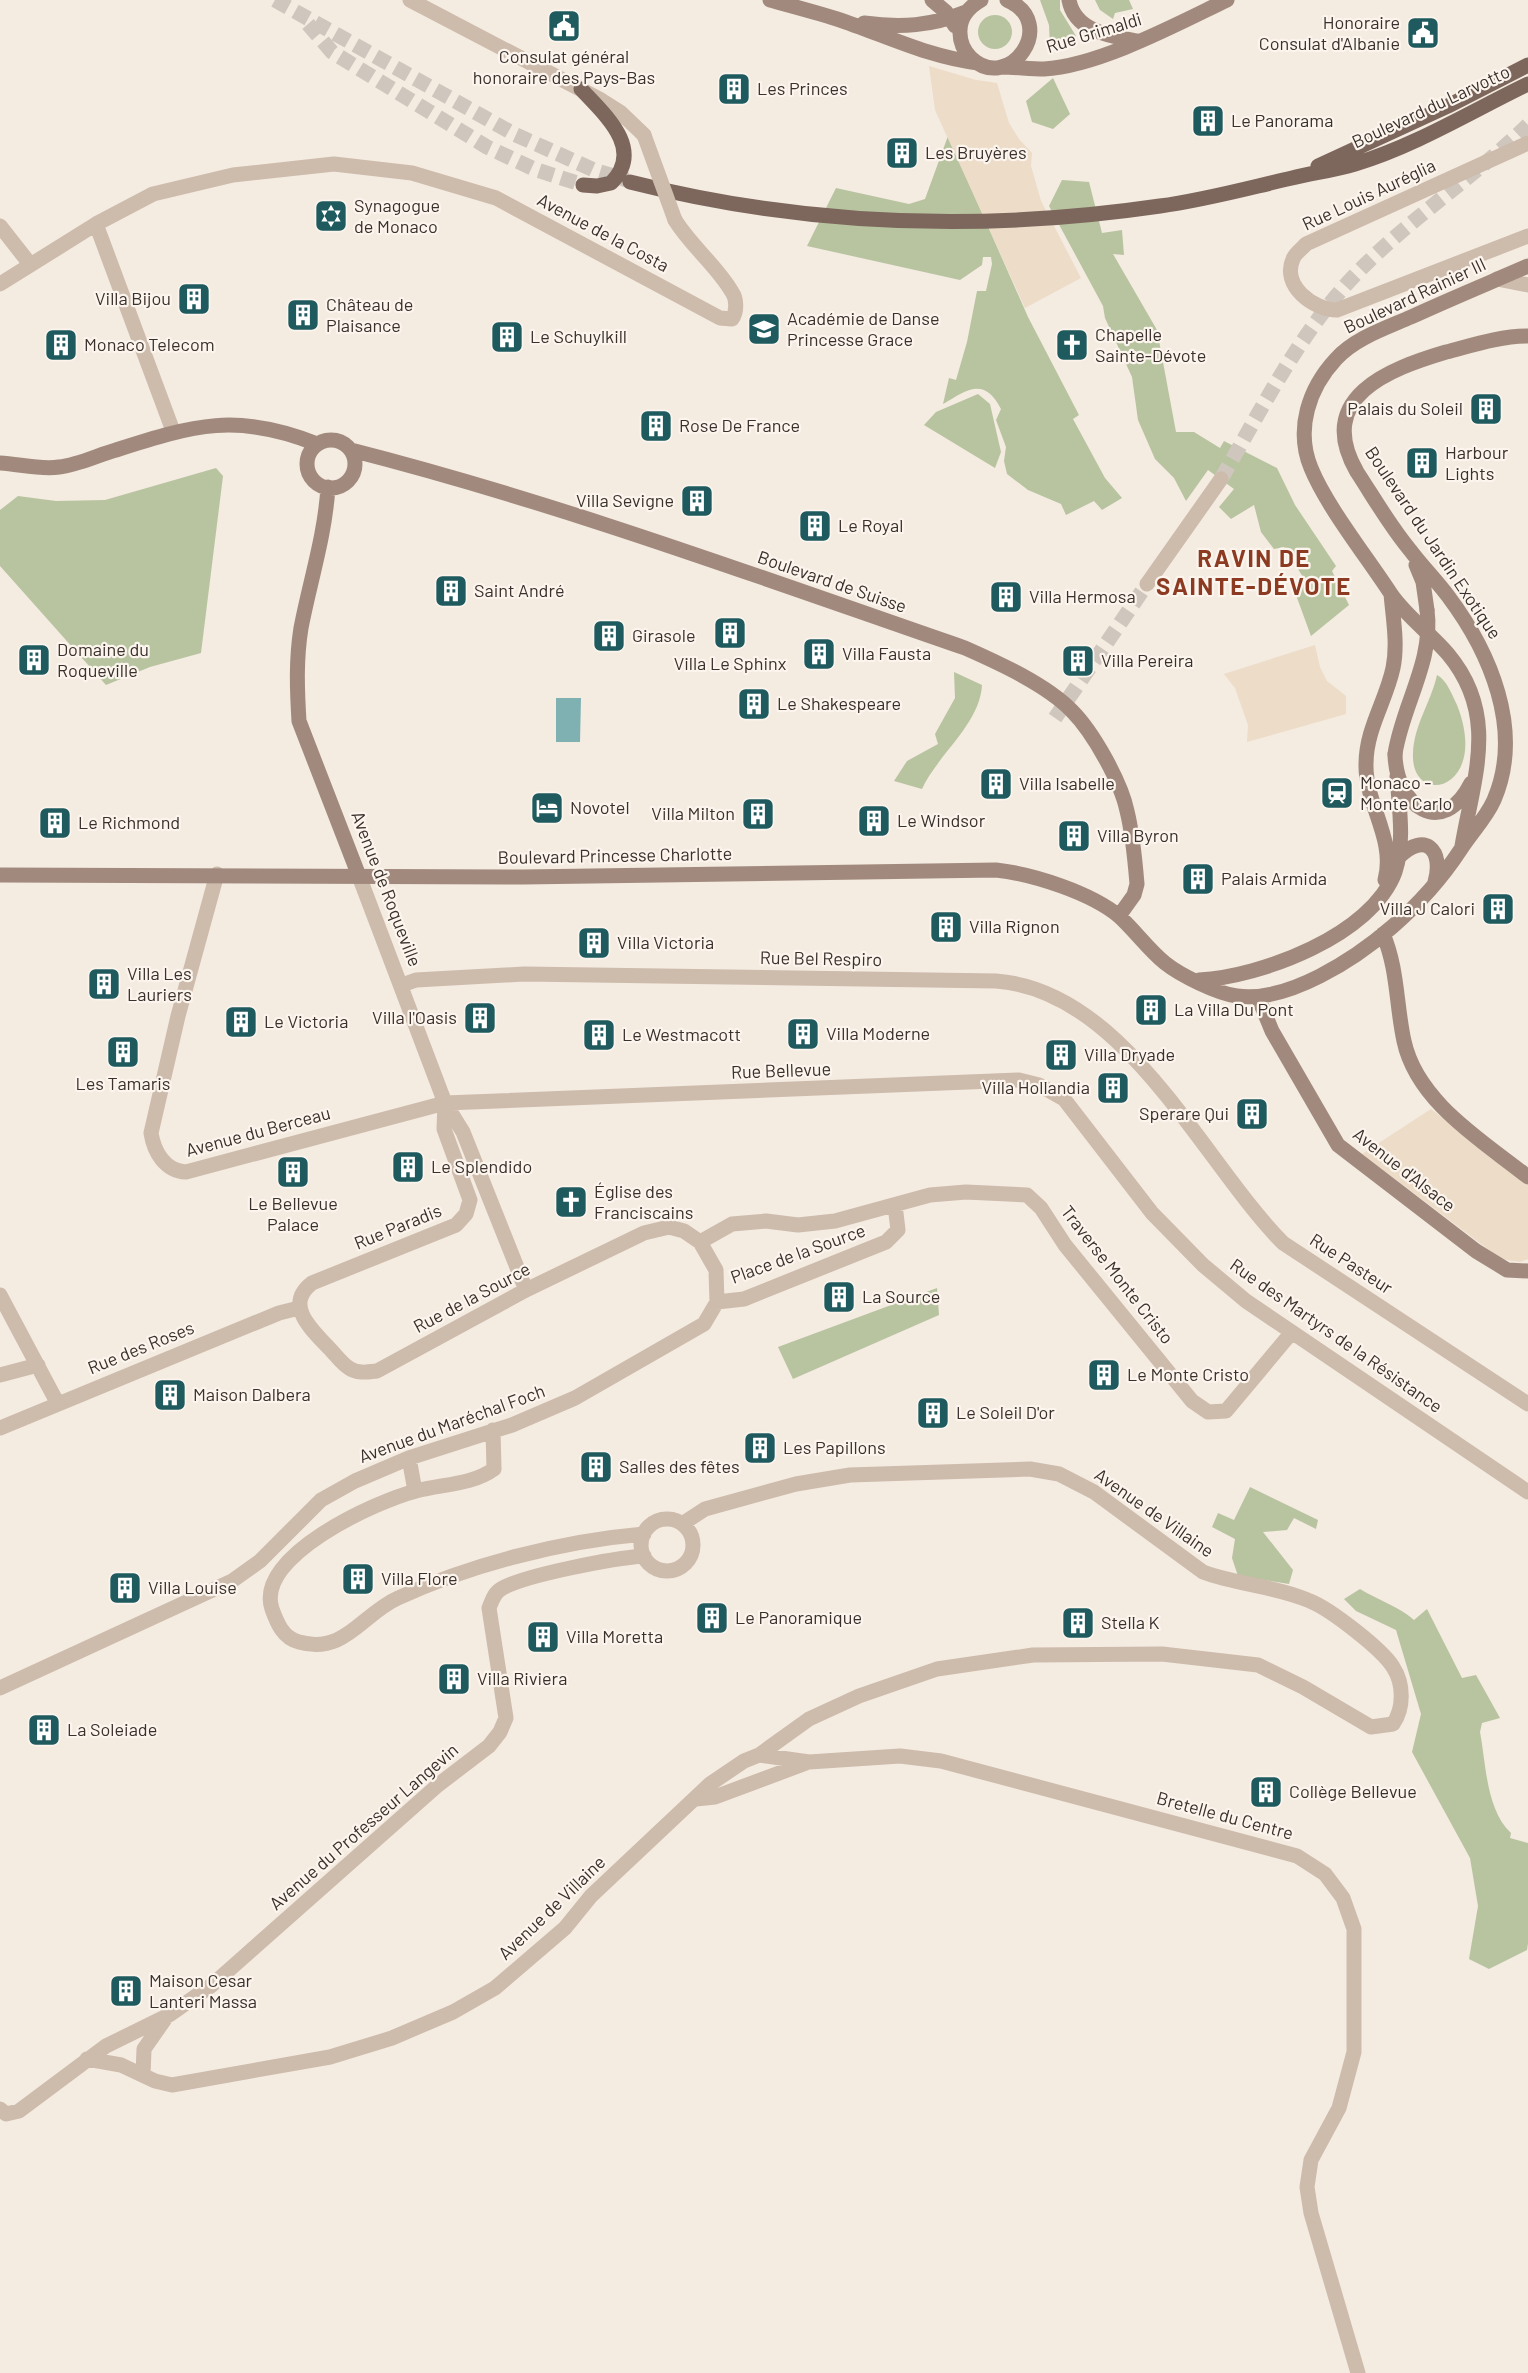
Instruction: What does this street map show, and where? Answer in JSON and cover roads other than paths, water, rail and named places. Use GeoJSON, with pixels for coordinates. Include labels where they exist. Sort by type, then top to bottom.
{"type":"FeatureCollection","features":[{"type":"Feature","properties":{"kind":"main road"},"geometry":{"type":"LineString","coordinates":[[770,0],[837,19],[890,27],[920,26],[950,19],[966,12],[981,0]]}},
{"type":"Feature","properties":{"kind":"main road"},"geometry":{"type":"LineString","coordinates":[[932,0],[950,19],[960,34],[966,52],[978,63]]}},
{"type":"Feature","properties":{"kind":"main road"},"geometry":{"type":"LineString","coordinates":[[1002,67],[1011,63],[1025,50],[1030,32],[1025,15],[1007,0]]}},
{"type":"Feature","properties":{"kind":"main road"},"geometry":{"type":"LineString","coordinates":[[1069,0],[1076,17],[1089,27],[1104,34],[1137,41]]}},
{"type":"Feature","properties":{"kind":"main road","name":"Rue Grimaldi"},"geometry":{"type":"LineString","coordinates":[[837,19],[950,60],[1002,67],[1045,69],[1094,57],[1137,41],[1227,0]]}},
{"type":"Feature","properties":{"kind":"main road"},"geometry":{"type":"LineString","coordinates":[[960,34],[966,12]]}},
{"type":"Feature","properties":{"kind":"main road","name":"Boulevard du Larvotto"},"geometry":{"type":"LineString","coordinates":[[1291,178],[1448,106],[1528,65]]}},
{"type":"Feature","properties":{"kind":"main road","name":"Boulevard du Larvotto"},"geometry":{"type":"LineString","coordinates":[[1291,178],[1356,164],[1399,147],[1528,84]]}},
{"type":"Feature","properties":{"kind":"main road"},"geometry":{"type":"LineString","coordinates":[[581,89],[615,127],[626,154],[623,166],[611,183],[597,186],[583,185]]}},
{"type":"Feature","properties":{"kind":"main road"},"geometry":{"type":"LineString","coordinates":[[630,182],[703,199],[777,212],[930,222],[1032,219],[1134,210],[1249,189],[1291,178]]}},
{"type":"Feature","properties":{"kind":"main road","name":"Boulevard Rainier III"},"geometry":{"type":"LineString","coordinates":[[1461,849],[1481,734],[1469,689],[1461,671],[1447,653],[1403,611],[1318,483],[1306,452],[1306,409],[1328,370],[1346,350],[1379,331],[1528,266]]}},
{"type":"Feature","properties":{"kind":"main road","name":"Boulevard du Jardin Exotique"},"geometry":{"type":"LineString","coordinates":[[1258,997],[1282,991],[1334,968],[1383,934],[1435,885],[1486,817],[1499,784],[1504,738],[1497,687],[1488,661],[1449,597],[1408,549],[1350,459],[1345,439],[1348,416],[1353,404],[1365,387],[1374,380],[1408,363],[1497,340],[1528,336]]}},
{"type":"Feature","properties":{"kind":"main road"},"geometry":{"type":"LineString","coordinates":[[0,463],[59,467],[173,431],[233,424],[277,431],[317,444]]}},
{"type":"Feature","properties":{"kind":"main road"},"geometry":{"type":"LineString","coordinates":[[328,440],[337,441],[351,450],[354,458],[352,474],[342,485],[328,487],[315,481],[308,469],[308,456],[317,444],[328,440]]}},
{"type":"Feature","properties":{"kind":"main road","name":"Boulevard de Suisse"},"geometry":{"type":"LineString","coordinates":[[351,450],[403,462],[569,513],[965,648],[1023,677],[1072,710],[1088,730],[1117,783],[1127,809],[1137,884],[1134,895],[1119,916]]}},
{"type":"Feature","properties":{"kind":"main road","name":"Avenue de Roqueville"},"geometry":{"type":"LineString","coordinates":[[328,487],[326,521],[302,628],[298,658],[299,721],[359,876]]}},
{"type":"Feature","properties":{"kind":"main road"},"geometry":{"type":"LineString","coordinates":[[1197,980],[1225,979],[1246,974],[1305,950],[1355,923],[1379,900],[1390,883],[1399,857],[1395,754],[1402,723],[1421,670],[1428,621],[1423,582],[1408,549]]}},
{"type":"Feature","properties":{"kind":"main road"},"geometry":{"type":"LineString","coordinates":[[1379,900],[1386,877],[1387,857],[1380,817],[1370,792],[1366,767],[1369,733],[1394,666],[1395,634],[1391,594]]}},
{"type":"Feature","properties":{"kind":"main road"},"geometry":{"type":"LineString","coordinates":[[1397,776],[1403,792],[1413,804],[1422,810],[1435,811],[1456,804],[1475,775]]}},
{"type":"Feature","properties":{"kind":"main road"},"geometry":{"type":"LineString","coordinates":[[1399,857],[1410,848],[1424,846],[1432,848],[1438,855],[1440,866],[1435,885]]}},
{"type":"Feature","properties":{"kind":"main road","name":"Boulevard Princesse Charlotte"},"geometry":{"type":"LineString","coordinates":[[0,875],[559,876],[996,870],[1021,873],[1067,889],[1119,916],[1167,965],[1236,996],[1258,997]]}},
{"type":"Feature","properties":{"kind":"main road"},"geometry":{"type":"LineString","coordinates":[[1383,934],[1396,972],[1404,1043],[1429,1093],[1477,1137],[1528,1177]]}},
{"type":"Feature","properties":{"kind":"main road","name":"Avenue d'Alsace"},"geometry":{"type":"LineString","coordinates":[[1258,997],[1272,1031],[1338,1144],[1476,1251],[1508,1270],[1528,1271]]}},
{"type":"Feature","properties":{"kind":"street","name":"Avenue de la Costa"},"geometry":{"type":"LineString","coordinates":[[0,284],[96,224],[153,194],[233,175],[334,164],[412,173],[446,181],[496,198],[720,318],[732,319],[735,306],[731,290],[675,220],[644,135],[620,112],[581,89],[410,0]]}},
{"type":"Feature","properties":{"kind":"street","name":"Rue Louis Auréglia"},"geometry":{"type":"LineString","coordinates":[[1528,143],[1306,244],[1293,259],[1291,271],[1305,299],[1316,307],[1337,310],[1528,236]]}},
{"type":"Feature","properties":{"kind":"street"},"geometry":{"type":"LineString","coordinates":[[96,224],[173,431]]}},
{"type":"Feature","properties":{"kind":"street"},"geometry":{"type":"LineString","coordinates":[[0,226],[30,264]]}},
{"type":"Feature","properties":{"kind":"street"},"geometry":{"type":"LineString","coordinates":[[1497,279],[1528,285]]}},
{"type":"Feature","properties":{"kind":"street"},"geometry":{"type":"LineString","coordinates":[[1147,584],[1221,479]]}},
{"type":"Feature","properties":{"kind":"street","name":"Avenue du Berceau"},"geometry":{"type":"LineString","coordinates":[[217,874],[178,1016],[151,1133],[153,1145],[170,1168],[186,1172],[446,1103]]}},
{"type":"Feature","properties":{"kind":"street","name":"Avenue de Roqueville"},"geometry":{"type":"LineString","coordinates":[[359,876],[446,1103],[463,1132],[526,1290]]}},
{"type":"Feature","properties":{"kind":"street","name":"Rue Bel Respiro"},"geometry":{"type":"LineString","coordinates":[[402,985],[416,980],[524,974],[1012,982],[1040,990],[1110,1035],[1188,1120]]}},
{"type":"Feature","properties":{"kind":"street","name":"Rue Bellevue"},"geometry":{"type":"LineString","coordinates":[[446,1103],[1019,1080],[1039,1085],[1064,1099],[1095,1137]]}},
{"type":"Feature","properties":{"kind":"street","name":"Rue Paradis"},"geometry":{"type":"LineString","coordinates":[[299,1308],[299,1299],[303,1290],[312,1283],[456,1225],[466,1214],[470,1200],[444,1129],[446,1103]]}},
{"type":"Feature","properties":{"kind":"street","name":"Rue Pasteur"},"geometry":{"type":"LineString","coordinates":[[1188,1120],[1260,1220],[1282,1243],[1528,1404]]}},
{"type":"Feature","properties":{"kind":"street","name":"Rue des Martyrs de la Résistance"},"geometry":{"type":"LineString","coordinates":[[1095,1137],[1152,1213],[1203,1265],[1246,1301],[1528,1492]]}},
{"type":"Feature","properties":{"kind":"street","name":"Place de la Source"},"geometry":{"type":"LineString","coordinates":[[704,1324],[717,1302],[716,1269],[700,1242],[732,1224],[766,1221],[798,1225],[816,1223],[930,1195],[966,1192],[1027,1195]]}},
{"type":"Feature","properties":{"kind":"street","name":"Traverse Monte Cristo"},"geometry":{"type":"LineString","coordinates":[[1027,1195],[1041,1208],[1065,1245],[1192,1401],[1208,1412],[1226,1411],[1292,1332]]}},
{"type":"Feature","properties":{"kind":"street","name":"Place de la Source"},"geometry":{"type":"LineString","coordinates":[[717,1302],[744,1299],[886,1242],[898,1230],[895,1205]]}},
{"type":"Feature","properties":{"kind":"street","name":"Rue de la Source"},"geometry":{"type":"LineString","coordinates":[[299,1308],[306,1324],[349,1369],[361,1373],[377,1371],[526,1290],[644,1233],[669,1227],[684,1231],[700,1242]]}},
{"type":"Feature","properties":{"kind":"street"},"geometry":{"type":"LineString","coordinates":[[0,1294],[58,1404]]}},
{"type":"Feature","properties":{"kind":"street","name":"Rue des Roses"},"geometry":{"type":"LineString","coordinates":[[0,1428],[46,1411],[58,1404],[279,1313],[299,1308]]}},
{"type":"Feature","properties":{"kind":"street","name":"Avenue du Maréchal Foch"},"geometry":{"type":"LineString","coordinates":[[0,1688],[232,1581],[260,1560],[321,1500],[355,1481],[409,1458],[493,1431],[575,1398],[704,1324]]}},
{"type":"Feature","properties":{"kind":"street"},"geometry":{"type":"LineString","coordinates":[[0,1375],[38,1365]]}},
{"type":"Feature","properties":{"kind":"street"},"geometry":{"type":"LineString","coordinates":[[493,1431],[494,1469],[482,1478],[415,1491],[334,1525],[283,1565],[272,1585],[270,1603],[279,1627],[295,1641],[313,1646],[341,1639],[396,1599],[479,1567],[606,1537],[644,1533]]}},
{"type":"Feature","properties":{"kind":"street"},"geometry":{"type":"LineString","coordinates":[[409,1458],[415,1491]]}},
{"type":"Feature","properties":{"kind":"street","name":"Avenue de Villaine"},"geometry":{"type":"LineString","coordinates":[[87,2059],[122,2066],[172,2085],[330,2057],[392,2038],[453,2012],[495,1988],[529,1962],[565,1928],[591,1896],[710,1784],[744,1761],[759,1755],[809,1719],[859,1696],[937,1669],[1034,1655],[1162,1653],[1258,1665],[1303,1687],[1371,1727],[1393,1724],[1399,1716],[1401,1687],[1393,1667],[1380,1652],[1342,1620],[1313,1602],[1292,1594],[1203,1572],[1094,1492],[1059,1474],[1016,1468],[850,1475],[796,1484],[705,1509],[682,1524]]}},
{"type":"Feature","properties":{"kind":"street"},"geometry":{"type":"LineString","coordinates":[[671,1519],[682,1524],[692,1537],[693,1545],[688,1561],[674,1570],[657,1569],[644,1556],[641,1545],[644,1533],[660,1520],[671,1519]]}},
{"type":"Feature","properties":{"kind":"street","name":"Avenue du Professeur Langevin"},"geometry":{"type":"LineString","coordinates":[[3,2111],[19,2111],[58,2085],[87,2059],[106,2046],[169,2015],[212,1985],[438,1785],[489,1746],[500,1732],[506,1718],[489,1608],[493,1597],[501,1589],[531,1579],[609,1561],[644,1556]]}},
{"type":"Feature","properties":{"kind":"street"},"geometry":{"type":"LineString","coordinates":[[797,1728],[791,1738],[794,1748],[809,1762]]}},
{"type":"Feature","properties":{"kind":"street"},"geometry":{"type":"LineString","coordinates":[[759,1755],[809,1762]]}},
{"type":"Feature","properties":{"kind":"street","name":"Bretelle du Centre"},"geometry":{"type":"LineString","coordinates":[[809,1762],[900,1756],[941,1761],[1297,1856],[1325,1874],[1342,1898],[1354,1929],[1354,2052],[1339,2108],[1311,2160],[1307,2187],[1311,2213],[1358,2373]]}},
{"type":"Feature","properties":{"kind":"street"},"geometry":{"type":"LineString","coordinates":[[696,1799],[715,1797],[809,1762]]}},
{"type":"Feature","properties":{"kind":"street"},"geometry":{"type":"LineString","coordinates":[[143,2075],[144,2049],[169,2015]]}},
{"type":"Feature","properties":{"kind":"water"},"geometry":{"type":"Polygon","coordinates":[[[556,698],[581,698],[580,742],[556,742],[556,698]]]}},
{"type":"Feature","properties":{"kind":"tunnel"},"geometry":{"type":"LineString","coordinates":[[275,0],[514,134],[594,170],[627,180]]}},
{"type":"Feature","properties":{"kind":"tunnel"},"geometry":{"type":"LineString","coordinates":[[308,24],[332,52],[487,147],[534,169],[583,185]]}},
{"type":"Feature","properties":{"kind":"tunnel"},"geometry":{"type":"LineString","coordinates":[[1221,479],[1282,372],[1336,297],[1376,254],[1528,125]]}},
{"type":"Feature","properties":{"kind":"tunnel"},"geometry":{"type":"LineString","coordinates":[[1055,718],[1147,584]]}},
{"type":"Feature","properties":{"kind":"place","name":"Consulat général honoraire des Pays-Bas"},"geometry":{"type":"Point","coordinates":[564,26]}},
{"type":"Feature","properties":{"kind":"place","name":"Honoraire Consulat d'Albanie"},"geometry":{"type":"Point","coordinates":[1423,33]}},
{"type":"Feature","properties":{"kind":"place","name":"Les Princes"},"geometry":{"type":"Point","coordinates":[734,89]}},
{"type":"Feature","properties":{"kind":"place","name":"Le Panorama"},"geometry":{"type":"Point","coordinates":[1208,121]}},
{"type":"Feature","properties":{"kind":"place","name":"Les Bruyères"},"geometry":{"type":"Point","coordinates":[902,153]}},
{"type":"Feature","properties":{"kind":"place","name":"Synagogue de Monaco"},"geometry":{"type":"Point","coordinates":[331,216]}},
{"type":"Feature","properties":{"kind":"place","name":"Villa Bijou"},"geometry":{"type":"Point","coordinates":[194,299]}},
{"type":"Feature","properties":{"kind":"place","name":"Château de Plaisance"},"geometry":{"type":"Point","coordinates":[303,315]}},
{"type":"Feature","properties":{"kind":"place","name":"Académie de Danse Princesse Grace"},"geometry":{"type":"Point","coordinates":[764,329]}},
{"type":"Feature","properties":{"kind":"place","name":"Le Schuylkill"},"geometry":{"type":"Point","coordinates":[507,337]}},
{"type":"Feature","properties":{"kind":"place","name":"Monaco Telecom"},"geometry":{"type":"Point","coordinates":[61,345]}},
{"type":"Feature","properties":{"kind":"place","name":"Chapelle Sainte-Dévote"},"geometry":{"type":"Point","coordinates":[1072,345]}},
{"type":"Feature","properties":{"kind":"place","name":"Palais du Soleil"},"geometry":{"type":"Point","coordinates":[1486,409]}},
{"type":"Feature","properties":{"kind":"place","name":"Rose De France"},"geometry":{"type":"Point","coordinates":[656,426]}},
{"type":"Feature","properties":{"kind":"place","name":"Harbour Lights"},"geometry":{"type":"Point","coordinates":[1422,463]}},
{"type":"Feature","properties":{"kind":"place","name":"Villa Sevigne"},"geometry":{"type":"Point","coordinates":[697,501]}},
{"type":"Feature","properties":{"kind":"place","name":"Le Royal"},"geometry":{"type":"Point","coordinates":[815,526]}},
{"type":"Feature","properties":{"kind":"place","name":"Saint André"},"geometry":{"type":"Point","coordinates":[451,591]}},
{"type":"Feature","properties":{"kind":"place","name":"Villa Hermosa"},"geometry":{"type":"Point","coordinates":[1006,597]}},
{"type":"Feature","properties":{"kind":"place","name":"Villa Le Sphinx"},"geometry":{"type":"Point","coordinates":[730,633]}},
{"type":"Feature","properties":{"kind":"place","name":"Girasole"},"geometry":{"type":"Point","coordinates":[609,636]}},
{"type":"Feature","properties":{"kind":"place","name":"Villa Fausta"},"geometry":{"type":"Point","coordinates":[819,654]}},
{"type":"Feature","properties":{"kind":"place","name":"Domaine du Roqueville"},"geometry":{"type":"Point","coordinates":[34,660]}},
{"type":"Feature","properties":{"kind":"place","name":"Villa Pereira"},"geometry":{"type":"Point","coordinates":[1078,661]}},
{"type":"Feature","properties":{"kind":"place","name":"Le Shakespeare"},"geometry":{"type":"Point","coordinates":[754,704]}},
{"type":"Feature","properties":{"kind":"place","name":"Villa Isabelle"},"geometry":{"type":"Point","coordinates":[996,784]}},
{"type":"Feature","properties":{"kind":"place","name":"Monaco - Monte Carlo"},"geometry":{"type":"Point","coordinates":[1337,793]}},
{"type":"Feature","properties":{"kind":"place","name":"Novotel"},"geometry":{"type":"Point","coordinates":[547,808]}},
{"type":"Feature","properties":{"kind":"place","name":"Villa Milton"},"geometry":{"type":"Point","coordinates":[758,814]}},
{"type":"Feature","properties":{"kind":"place","name":"Le Windsor"},"geometry":{"type":"Point","coordinates":[874,821]}},
{"type":"Feature","properties":{"kind":"place","name":"Le Richmond"},"geometry":{"type":"Point","coordinates":[55,823]}},
{"type":"Feature","properties":{"kind":"place","name":"Villa Byron"},"geometry":{"type":"Point","coordinates":[1074,836]}},
{"type":"Feature","properties":{"kind":"place","name":"Palais Armida"},"geometry":{"type":"Point","coordinates":[1198,879]}},
{"type":"Feature","properties":{"kind":"place","name":"Villa J Calori"},"geometry":{"type":"Point","coordinates":[1498,909]}},
{"type":"Feature","properties":{"kind":"place","name":"Villa Rignon"},"geometry":{"type":"Point","coordinates":[946,927]}},
{"type":"Feature","properties":{"kind":"place","name":"Villa Victoria"},"geometry":{"type":"Point","coordinates":[594,943]}},
{"type":"Feature","properties":{"kind":"place","name":"Villa Les Lauriers"},"geometry":{"type":"Point","coordinates":[104,984]}},
{"type":"Feature","properties":{"kind":"place","name":"La Villa Du Pont"},"geometry":{"type":"Point","coordinates":[1151,1010]}},
{"type":"Feature","properties":{"kind":"place","name":"Villa l'Oasis"},"geometry":{"type":"Point","coordinates":[480,1018]}},
{"type":"Feature","properties":{"kind":"place","name":"Le Victoria"},"geometry":{"type":"Point","coordinates":[241,1022]}},
{"type":"Feature","properties":{"kind":"place","name":"Villa Moderne"},"geometry":{"type":"Point","coordinates":[803,1034]}},
{"type":"Feature","properties":{"kind":"place","name":"Le Westmacott"},"geometry":{"type":"Point","coordinates":[599,1035]}},
{"type":"Feature","properties":{"kind":"place","name":"Les Tamaris"},"geometry":{"type":"Point","coordinates":[123,1052]}},
{"type":"Feature","properties":{"kind":"place","name":"Villa Dryade"},"geometry":{"type":"Point","coordinates":[1061,1055]}},
{"type":"Feature","properties":{"kind":"place","name":"Villa Hollandia"},"geometry":{"type":"Point","coordinates":[1113,1088]}},
{"type":"Feature","properties":{"kind":"place","name":"Sperare Qui"},"geometry":{"type":"Point","coordinates":[1252,1114]}},
{"type":"Feature","properties":{"kind":"place","name":"Le Splendido"},"geometry":{"type":"Point","coordinates":[408,1167]}},
{"type":"Feature","properties":{"kind":"place","name":"Le Bellevue Palace"},"geometry":{"type":"Point","coordinates":[293,1172]}},
{"type":"Feature","properties":{"kind":"place","name":"Église des Franciscains"},"geometry":{"type":"Point","coordinates":[571,1202]}},
{"type":"Feature","properties":{"kind":"place","name":"La Source"},"geometry":{"type":"Point","coordinates":[839,1297]}},
{"type":"Feature","properties":{"kind":"place","name":"Le Monte Cristo"},"geometry":{"type":"Point","coordinates":[1104,1375]}},
{"type":"Feature","properties":{"kind":"place","name":"Maison Dalbera"},"geometry":{"type":"Point","coordinates":[170,1395]}},
{"type":"Feature","properties":{"kind":"place","name":"Le Soleil D'or"},"geometry":{"type":"Point","coordinates":[933,1413]}},
{"type":"Feature","properties":{"kind":"place","name":"Les Papillons"},"geometry":{"type":"Point","coordinates":[760,1448]}},
{"type":"Feature","properties":{"kind":"place","name":"Salles des fêtes"},"geometry":{"type":"Point","coordinates":[596,1467]}},
{"type":"Feature","properties":{"kind":"place","name":"Villa Flore"},"geometry":{"type":"Point","coordinates":[358,1579]}},
{"type":"Feature","properties":{"kind":"place","name":"Villa Louise"},"geometry":{"type":"Point","coordinates":[125,1588]}},
{"type":"Feature","properties":{"kind":"place","name":"Le Panoramique"},"geometry":{"type":"Point","coordinates":[712,1618]}},
{"type":"Feature","properties":{"kind":"place","name":"Stella K"},"geometry":{"type":"Point","coordinates":[1078,1623]}},
{"type":"Feature","properties":{"kind":"place","name":"Villa Moretta"},"geometry":{"type":"Point","coordinates":[543,1637]}},
{"type":"Feature","properties":{"kind":"place","name":"Villa Riviera"},"geometry":{"type":"Point","coordinates":[454,1679]}},
{"type":"Feature","properties":{"kind":"place","name":"La Soleiade"},"geometry":{"type":"Point","coordinates":[44,1730]}},
{"type":"Feature","properties":{"kind":"place","name":"Collège Bellevue"},"geometry":{"type":"Point","coordinates":[1266,1792]}},
{"type":"Feature","properties":{"kind":"place","name":"Maison Cesar Lanteri Massa"},"geometry":{"type":"Point","coordinates":[126,1991]}},
{"type":"Feature","properties":{"kind":"district","name":"RAVIN DE SAINTE-DÉVOTE"},"geometry":{"type":"Point","coordinates":[1254,573]}}]}
